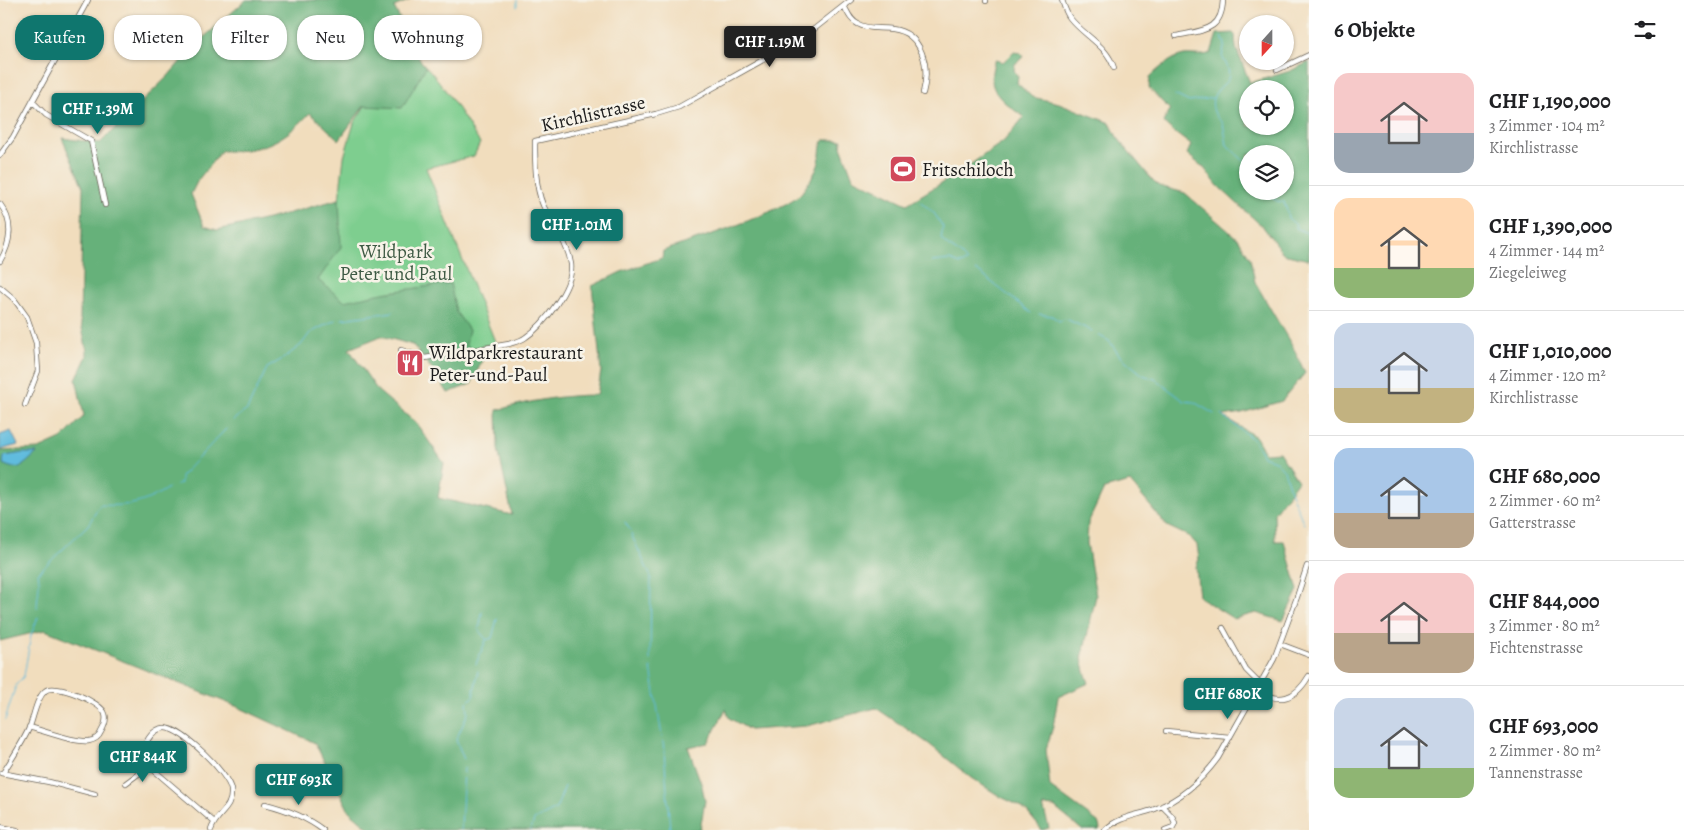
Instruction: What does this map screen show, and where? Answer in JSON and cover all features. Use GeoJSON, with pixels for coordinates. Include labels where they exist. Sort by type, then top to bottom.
{"type":"FeatureCollection","features":[{"type":"Feature","properties":{"kind":"street"},"geometry":{"type":"LineString","coordinates":[[0,155],[13,137],[88,0]]}},
{"type":"Feature","properties":{"kind":"street","name":"Kirchlistrasse"},"geometry":{"type":"LineString","coordinates":[[402,350],[425,358],[509,344],[528,336],[551,312],[563,291],[571,267],[566,250],[543,204],[539,188],[536,141],[656,114],[678,107],[804,37],[851,0]]}},
{"type":"Feature","properties":{"kind":"street"},"geometry":{"type":"LineString","coordinates":[[1062,0],[1072,20],[1104,49],[1111,58],[1114,68]]}},
{"type":"Feature","properties":{"kind":"street"},"geometry":{"type":"LineString","coordinates":[[1176,36],[1216,24],[1219,20],[1223,0]]}},
{"type":"Feature","properties":{"kind":"street"},"geometry":{"type":"LineString","coordinates":[[844,6],[852,20],[859,25],[900,30],[920,46],[924,58],[925,73],[923,93]]}},
{"type":"Feature","properties":{"kind":"street"},"geometry":{"type":"LineString","coordinates":[[1294,62],[1309,55]]}},
{"type":"Feature","properties":{"kind":"street"},"geometry":{"type":"LineString","coordinates":[[32,101],[46,115],[91,141],[105,205]]}},
{"type":"Feature","properties":{"kind":"street"},"geometry":{"type":"LineString","coordinates":[[0,204],[8,218],[10,233],[8,246],[0,261]]}},
{"type":"Feature","properties":{"kind":"street"},"geometry":{"type":"LineString","coordinates":[[0,287],[14,299],[27,317],[36,343],[38,371],[26,405]]}},
{"type":"Feature","properties":{"kind":"street"},"geometry":{"type":"LineString","coordinates":[[1105,830],[1118,820],[1162,806],[1187,792],[1202,778],[1218,758],[1257,690],[1280,644],[1306,566]]}},
{"type":"Feature","properties":{"kind":"street"},"geometry":{"type":"LineString","coordinates":[[1223,628],[1246,670],[1260,684]]}},
{"type":"Feature","properties":{"kind":"street"},"geometry":{"type":"LineString","coordinates":[[1280,644],[1309,656]]}},
{"type":"Feature","properties":{"kind":"street"},"geometry":{"type":"LineString","coordinates":[[1257,690],[1269,697],[1283,698],[1295,692],[1309,676]]}},
{"type":"Feature","properties":{"kind":"street"},"geometry":{"type":"LineString","coordinates":[[29,727],[78,740],[92,741],[102,731],[106,717],[102,708],[68,692],[52,688],[43,692],[29,727],[1,773],[49,782],[95,794]]}},
{"type":"Feature","properties":{"kind":"street"},"geometry":{"type":"LineString","coordinates":[[211,830],[213,821],[230,803],[231,789],[229,784],[222,772],[197,747],[174,730],[166,728],[158,730],[151,735],[145,746],[144,753],[149,766],[213,821]]}},
{"type":"Feature","properties":{"kind":"street"},"geometry":{"type":"LineString","coordinates":[[1166,731],[1230,737]]}},
{"type":"Feature","properties":{"kind":"street"},"geometry":{"type":"LineString","coordinates":[[126,783],[149,766]]}},
{"type":"Feature","properties":{"kind":"street"},"geometry":{"type":"LineString","coordinates":[[264,804],[302,818],[323,830]]}},
{"type":"Feature","properties":{"kind":"street"},"geometry":{"type":"LineString","coordinates":[[1162,806],[1172,816],[1175,823],[1165,830]]}},
{"type":"Feature","properties":{"kind":"street"},"geometry":{"type":"LineString","coordinates":[[0,827],[17,830]]}},
{"type":"Feature","properties":{"kind":"green space"},"geometry":{"type":"Polygon","coordinates":[[[246,0],[410,0],[394,7],[398,15],[374,15],[374,60],[420,60],[426,67],[402,108],[364,106],[339,140],[310,113],[281,138],[270,143],[248,150],[221,151],[198,180],[191,194],[204,226],[217,230],[268,219],[339,199],[341,247],[318,280],[344,301],[450,283],[456,312],[469,330],[466,344],[483,359],[471,384],[448,393],[413,345],[381,336],[349,349],[378,391],[416,423],[444,463],[438,498],[512,515],[498,449],[497,410],[546,399],[597,395],[601,371],[592,286],[621,272],[662,258],[663,251],[737,225],[793,200],[802,192],[814,173],[819,162],[822,142],[824,140],[842,140],[841,146],[853,178],[907,204],[958,173],[1004,141],[1024,117],[1002,100],[997,94],[992,80],[995,60],[1003,62],[1013,52],[1021,53],[1023,57],[1015,64],[1014,70],[1018,77],[1017,83],[1032,97],[1059,103],[1110,123],[1117,137],[1159,186],[1185,193],[1239,240],[1250,258],[1255,282],[1295,351],[1305,373],[1282,401],[1242,413],[1223,416],[1256,437],[1265,453],[1279,452],[1298,481],[1274,513],[1275,541],[1284,541],[1298,590],[1283,621],[1256,613],[1234,619],[1199,597],[1196,567],[1199,559],[1197,545],[1190,537],[1167,526],[1130,482],[1104,489],[1088,523],[1087,543],[1096,596],[1082,658],[1089,683],[1058,697],[1053,727],[1046,749],[1050,787],[1098,822],[1099,830],[1082,830],[1054,807],[1043,806],[1049,828],[1042,830],[1020,806],[1001,797],[971,778],[929,744],[876,708],[807,726],[750,730],[729,718],[726,709],[708,743],[688,747],[702,786],[705,801],[700,830],[371,830],[349,811],[315,743],[238,707],[45,630],[0,641],[0,451],[39,449],[61,439],[84,416],[76,379],[87,356],[80,319],[83,187],[62,138],[100,143],[182,60],[202,60],[202,39],[212,30],[212,60],[287,60],[287,15],[229,15],[246,0]]]}},
{"type":"Feature","properties":{"kind":"green space"},"geometry":{"type":"Polygon","coordinates":[[[1233,33],[1235,35],[1236,48],[1239,56],[1239,70],[1245,70],[1249,80],[1239,80],[1239,135],[1294,135],[1294,80],[1260,80],[1294,70],[1309,62],[1309,260],[1283,254],[1264,228],[1218,186],[1204,168],[1187,154],[1191,145],[1163,122],[1170,110],[1149,88],[1150,77],[1161,67],[1179,56],[1211,53],[1217,34],[1233,33]]]}},
{"type":"Feature","properties":{"kind":"green space","name":"Wildpark Peter und Paul"},"geometry":{"type":"Polygon","coordinates":[[[410,60],[418,60],[440,83],[480,143],[474,156],[426,168],[496,344],[482,346],[483,359],[471,384],[448,393],[424,349],[382,335],[320,294],[312,271],[339,200],[344,157],[354,123],[372,95],[410,60]]]}},
{"type":"Feature","properties":{"kind":"water"},"geometry":{"type":"Polygon","coordinates":[[[11,431],[18,445],[0,450],[0,435],[11,431]]]}},
{"type":"Feature","properties":{"kind":"water"},"geometry":{"type":"Polygon","coordinates":[[[37,453],[22,466],[14,468],[3,464],[4,456],[37,453]]]}},
{"type":"Feature","properties":{"kind":"waterway"},"geometry":{"type":"LineString","coordinates":[[517,0],[517,7]]}},
{"type":"Feature","properties":{"kind":"waterway"},"geometry":{"type":"LineString","coordinates":[[1222,37],[1225,44],[1222,56],[1229,76],[1218,90],[1212,103],[1216,116],[1223,123],[1227,145],[1239,156]]}},
{"type":"Feature","properties":{"kind":"waterway"},"geometry":{"type":"LineString","coordinates":[[1175,95],[1189,102],[1213,98]]}},
{"type":"Feature","properties":{"kind":"waterway"},"geometry":{"type":"LineString","coordinates":[[1276,200],[1284,202],[1288,218],[1296,225],[1296,228],[1307,233],[1309,240]]}},
{"type":"Feature","properties":{"kind":"waterway"},"geometry":{"type":"LineString","coordinates":[[921,202],[934,213],[943,227],[941,239],[967,262],[960,264],[950,260],[932,262]]}},
{"type":"Feature","properties":{"kind":"waterway"},"geometry":{"type":"LineString","coordinates":[[976,270],[1031,313]]}},
{"type":"Feature","properties":{"kind":"waterway"},"geometry":{"type":"LineString","coordinates":[[342,319],[393,312]]}},
{"type":"Feature","properties":{"kind":"waterway"},"geometry":{"type":"LineString","coordinates":[[1039,314],[1052,316],[1059,321],[1066,319],[1092,331]]}},
{"type":"Feature","properties":{"kind":"waterway"},"geometry":{"type":"LineString","coordinates":[[233,420],[247,410],[267,368],[301,345],[310,333],[335,320]]}},
{"type":"Feature","properties":{"kind":"waterway"},"geometry":{"type":"LineString","coordinates":[[1098,335],[1109,341],[1120,356],[1143,375],[1155,379],[1184,401],[1194,402],[1214,414]]}},
{"type":"Feature","properties":{"kind":"waterway"},"geometry":{"type":"LineString","coordinates":[[1222,415],[1254,440],[1263,456],[1277,462],[1284,470],[1304,524]]}},
{"type":"Feature","properties":{"kind":"waterway"},"geometry":{"type":"LineString","coordinates":[[177,485],[181,483],[181,476],[226,429]]}},
{"type":"Feature","properties":{"kind":"waterway"},"geometry":{"type":"LineString","coordinates":[[37,608],[38,573],[88,525],[100,505],[136,503],[151,498],[168,488]]}},
{"type":"Feature","properties":{"kind":"waterway"},"geometry":{"type":"LineString","coordinates":[[625,522],[630,530]]}},
{"type":"Feature","properties":{"kind":"waterway"},"geometry":{"type":"LineString","coordinates":[[631,534],[651,577],[650,660]]}},
{"type":"Feature","properties":{"kind":"waterway"},"geometry":{"type":"LineString","coordinates":[[482,612],[479,631],[486,639]]}},
{"type":"Feature","properties":{"kind":"waterway"},"geometry":{"type":"LineString","coordinates":[[5,720],[16,685],[24,676],[31,635],[38,617]]}},
{"type":"Feature","properties":{"kind":"waterway"},"geometry":{"type":"LineString","coordinates":[[476,664],[486,640],[492,638],[497,619]]}},
{"type":"Feature","properties":{"kind":"waterway"},"geometry":{"type":"LineString","coordinates":[[651,668],[664,749]]}},
{"type":"Feature","properties":{"kind":"waterway"},"geometry":{"type":"LineString","coordinates":[[464,759],[456,740],[468,713],[467,702],[473,697],[478,671]]}},
{"type":"Feature","properties":{"kind":"waterway"},"geometry":{"type":"LineString","coordinates":[[664,751],[670,830]]}},
{"type":"Feature","properties":{"kind":"waterway"},"geometry":{"type":"LineString","coordinates":[[461,830],[464,768]]}},
{"type":"Feature","properties":{"kind":"waterway"},"geometry":{"type":"LineString","coordinates":[[531,830],[534,820],[556,809],[565,786]]}},
{"type":"Feature","properties":{"kind":"place","name":"Fritschiloch"},"geometry":{"type":"Point","coordinates":[903,169]}},
{"type":"Feature","properties":{"kind":"place","name":"Wildparkrestaurant Peter-und-Paul"},"geometry":{"type":"Point","coordinates":[410,363]}}]}
